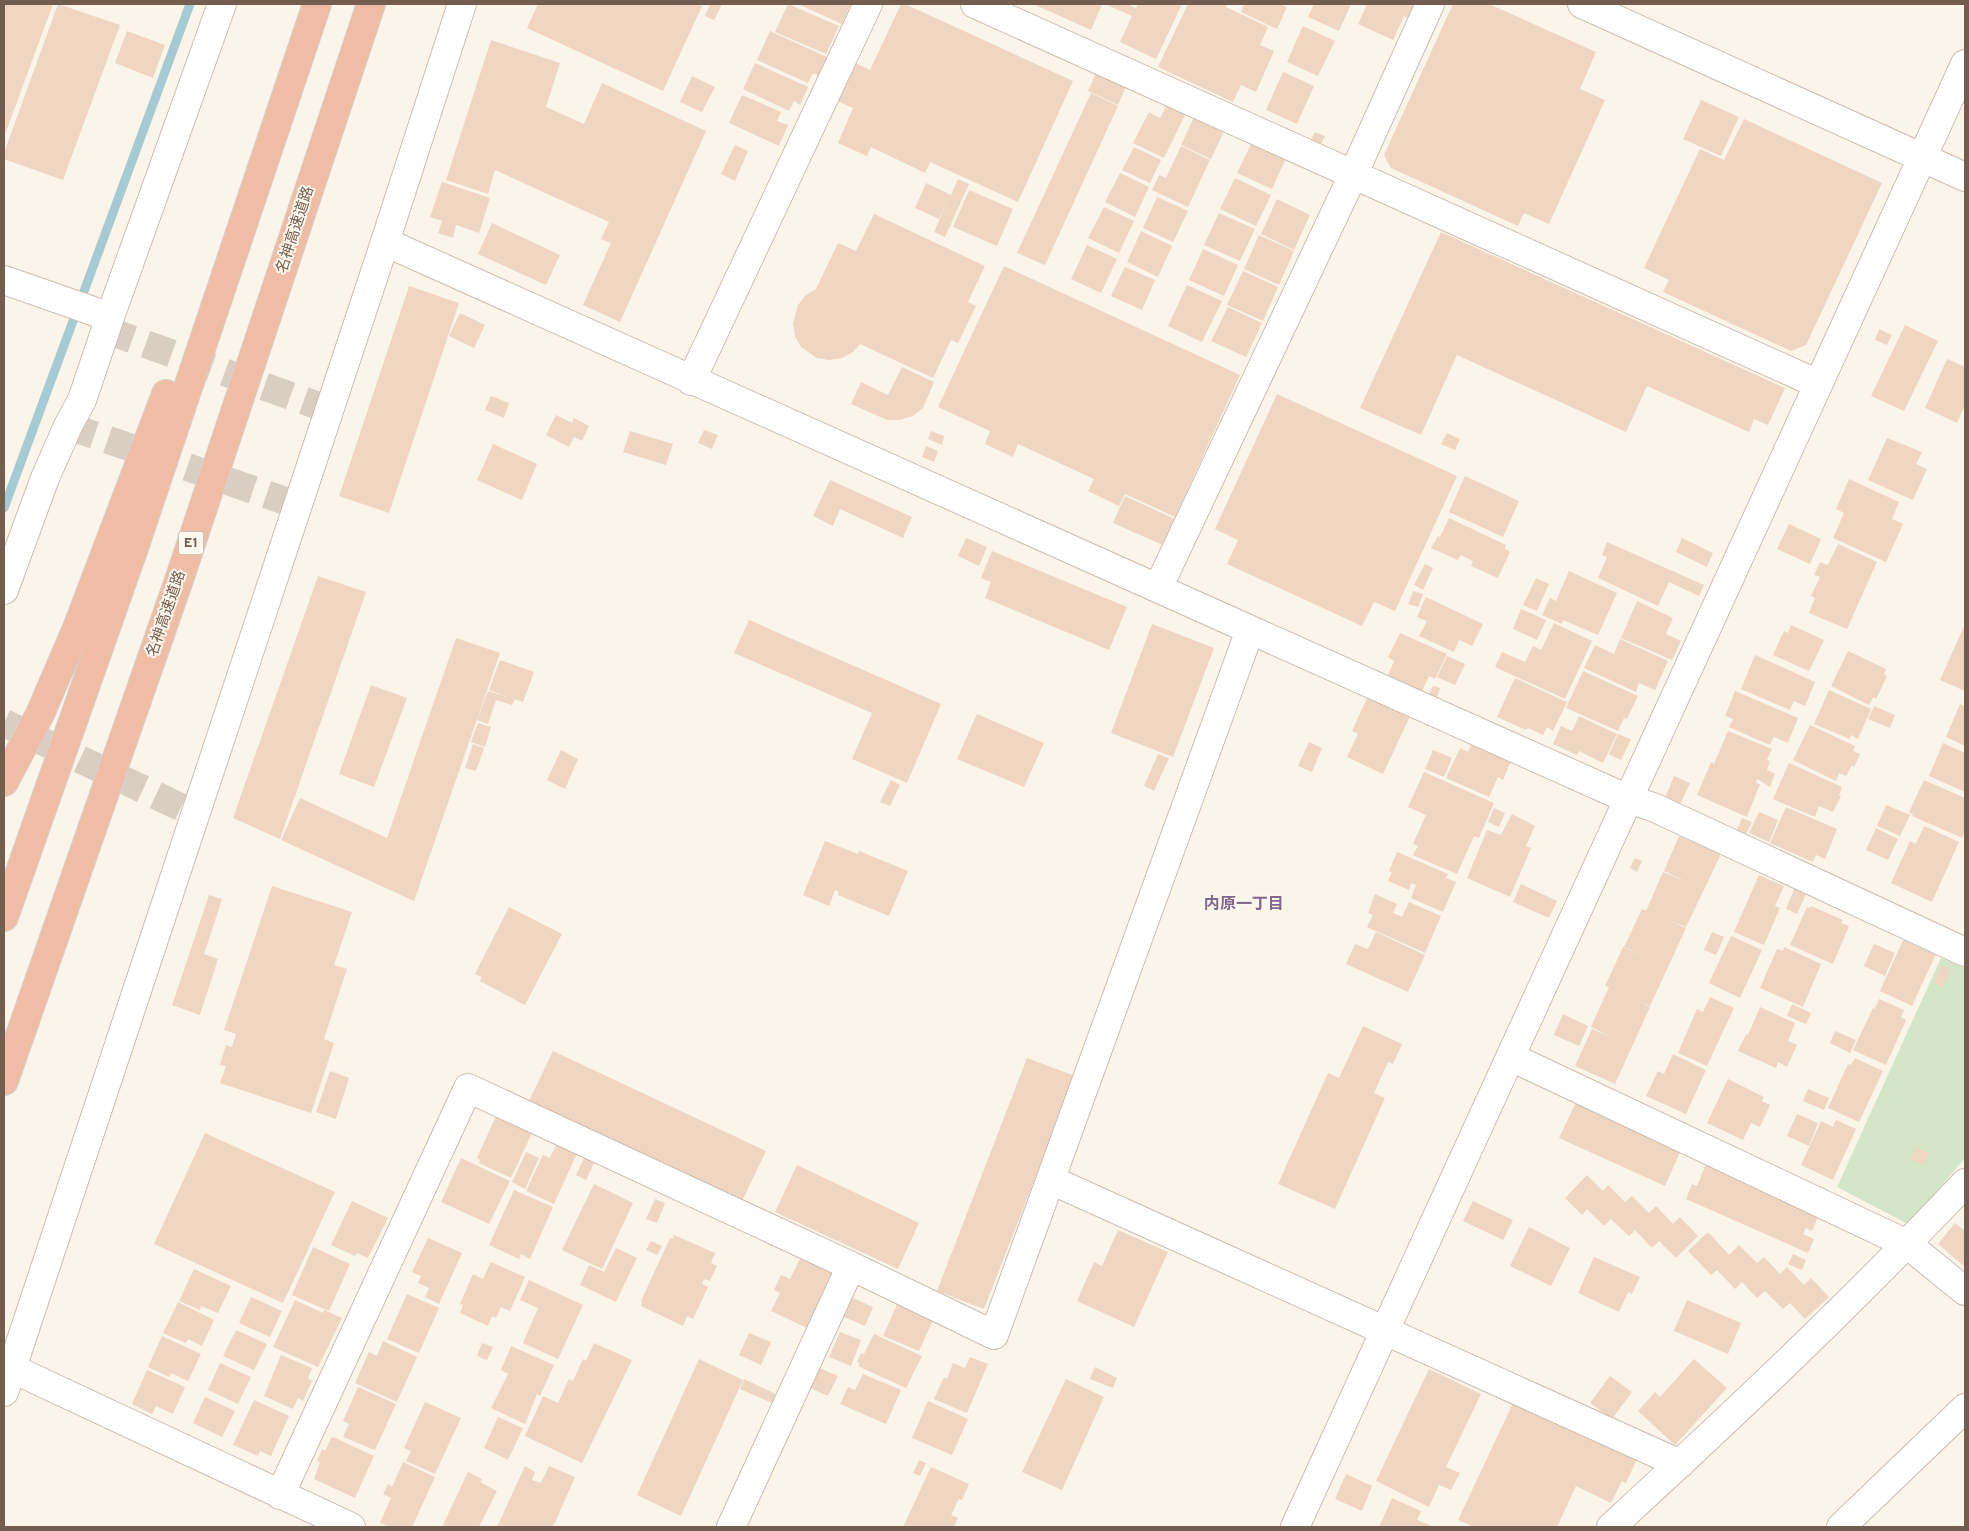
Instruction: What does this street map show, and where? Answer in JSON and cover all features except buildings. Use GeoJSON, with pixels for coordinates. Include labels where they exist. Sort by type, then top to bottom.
{"type":"FeatureCollection","features":[{"type":"Feature","properties":{"kind":"highway"},"geometry":{"type":"LineString","coordinates":[[4,782],[40,714],[118,525],[170,384],[300,4]]}},
{"type":"Feature","properties":{"kind":"highway"},"geometry":{"type":"LineString","coordinates":[[4,917],[134,548],[317,4]]}},
{"type":"Feature","properties":{"kind":"highway","name":"名神高速道路"},"geometry":{"type":"LineString","coordinates":[[4,1081],[179,580],[372,4]]}},
{"type":"Feature","properties":{"kind":"street"},"geometry":{"type":"LineString","coordinates":[[4,590],[45,478],[68,426],[82,400],[89,310],[222,4]]}},
{"type":"Feature","properties":{"kind":"street"},"geometry":{"type":"LineString","coordinates":[[351,1527],[280,1494],[7,1380],[385,242],[462,4]]}},
{"type":"Feature","properties":{"kind":"street"},"geometry":{"type":"LineString","coordinates":[[691,380],[868,4]]}},
{"type":"Feature","properties":{"kind":"street"},"geometry":{"type":"LineString","coordinates":[[975,4],[1818,384]]}},
{"type":"Feature","properties":{"kind":"street"},"geometry":{"type":"LineString","coordinates":[[1158,588],[1353,176],[1430,4]]}},
{"type":"Feature","properties":{"kind":"street"},"geometry":{"type":"LineString","coordinates":[[1582,4],[1965,177]]}},
{"type":"Feature","properties":{"kind":"street"},"geometry":{"type":"LineString","coordinates":[[1295,1527],[1965,64]]}},
{"type":"Feature","properties":{"kind":"street"},"geometry":{"type":"LineString","coordinates":[[385,242],[1628,800],[1653,807],[1965,952]]}},
{"type":"Feature","properties":{"kind":"street"},"geometry":{"type":"LineString","coordinates":[[4,280],[89,310]]}},
{"type":"Feature","properties":{"kind":"street"},"geometry":{"type":"LineString","coordinates":[[280,1494],[468,1088],[851,1266],[994,1335],[1250,630]]}},
{"type":"Feature","properties":{"kind":"street"},"geometry":{"type":"LineString","coordinates":[[1510,1057],[1907,1244],[1965,1291]]}},
{"type":"Feature","properties":{"kind":"street"},"geometry":{"type":"LineString","coordinates":[[1051,1180],[1680,1464]]}},
{"type":"Feature","properties":{"kind":"street"},"geometry":{"type":"LineString","coordinates":[[1611,1527],[1680,1464],[1907,1244],[1965,1183]]}},
{"type":"Feature","properties":{"kind":"street"},"geometry":{"type":"LineString","coordinates":[[731,1527],[851,1266]]}},
{"type":"Feature","properties":{"kind":"street"},"geometry":{"type":"LineString","coordinates":[[1842,1527],[1965,1408]]}},
{"type":"Feature","properties":{"kind":"green space"},"geometry":{"type":"Polygon","coordinates":[[[1941,958],[1965,968],[1965,1158],[1908,1224],[1837,1187],[1941,958]]]}},
{"type":"Feature","properties":{"kind":"waterway"},"geometry":{"type":"LineString","coordinates":[[4,508],[190,4]]}},
{"type":"Feature","properties":{"kind":"tunnel"},"geometry":{"type":"LineString","coordinates":[[106,330],[330,410]]}},
{"type":"Feature","properties":{"kind":"tunnel"},"geometry":{"type":"LineString","coordinates":[[68,426],[297,505]]}},
{"type":"Feature","properties":{"kind":"tunnel"},"geometry":{"type":"LineString","coordinates":[[4,723],[195,814]]}},
{"type":"Feature","properties":{"kind":"district","name":"内原一丁目"},"geometry":{"type":"Point","coordinates":[1244,905]}}]}
